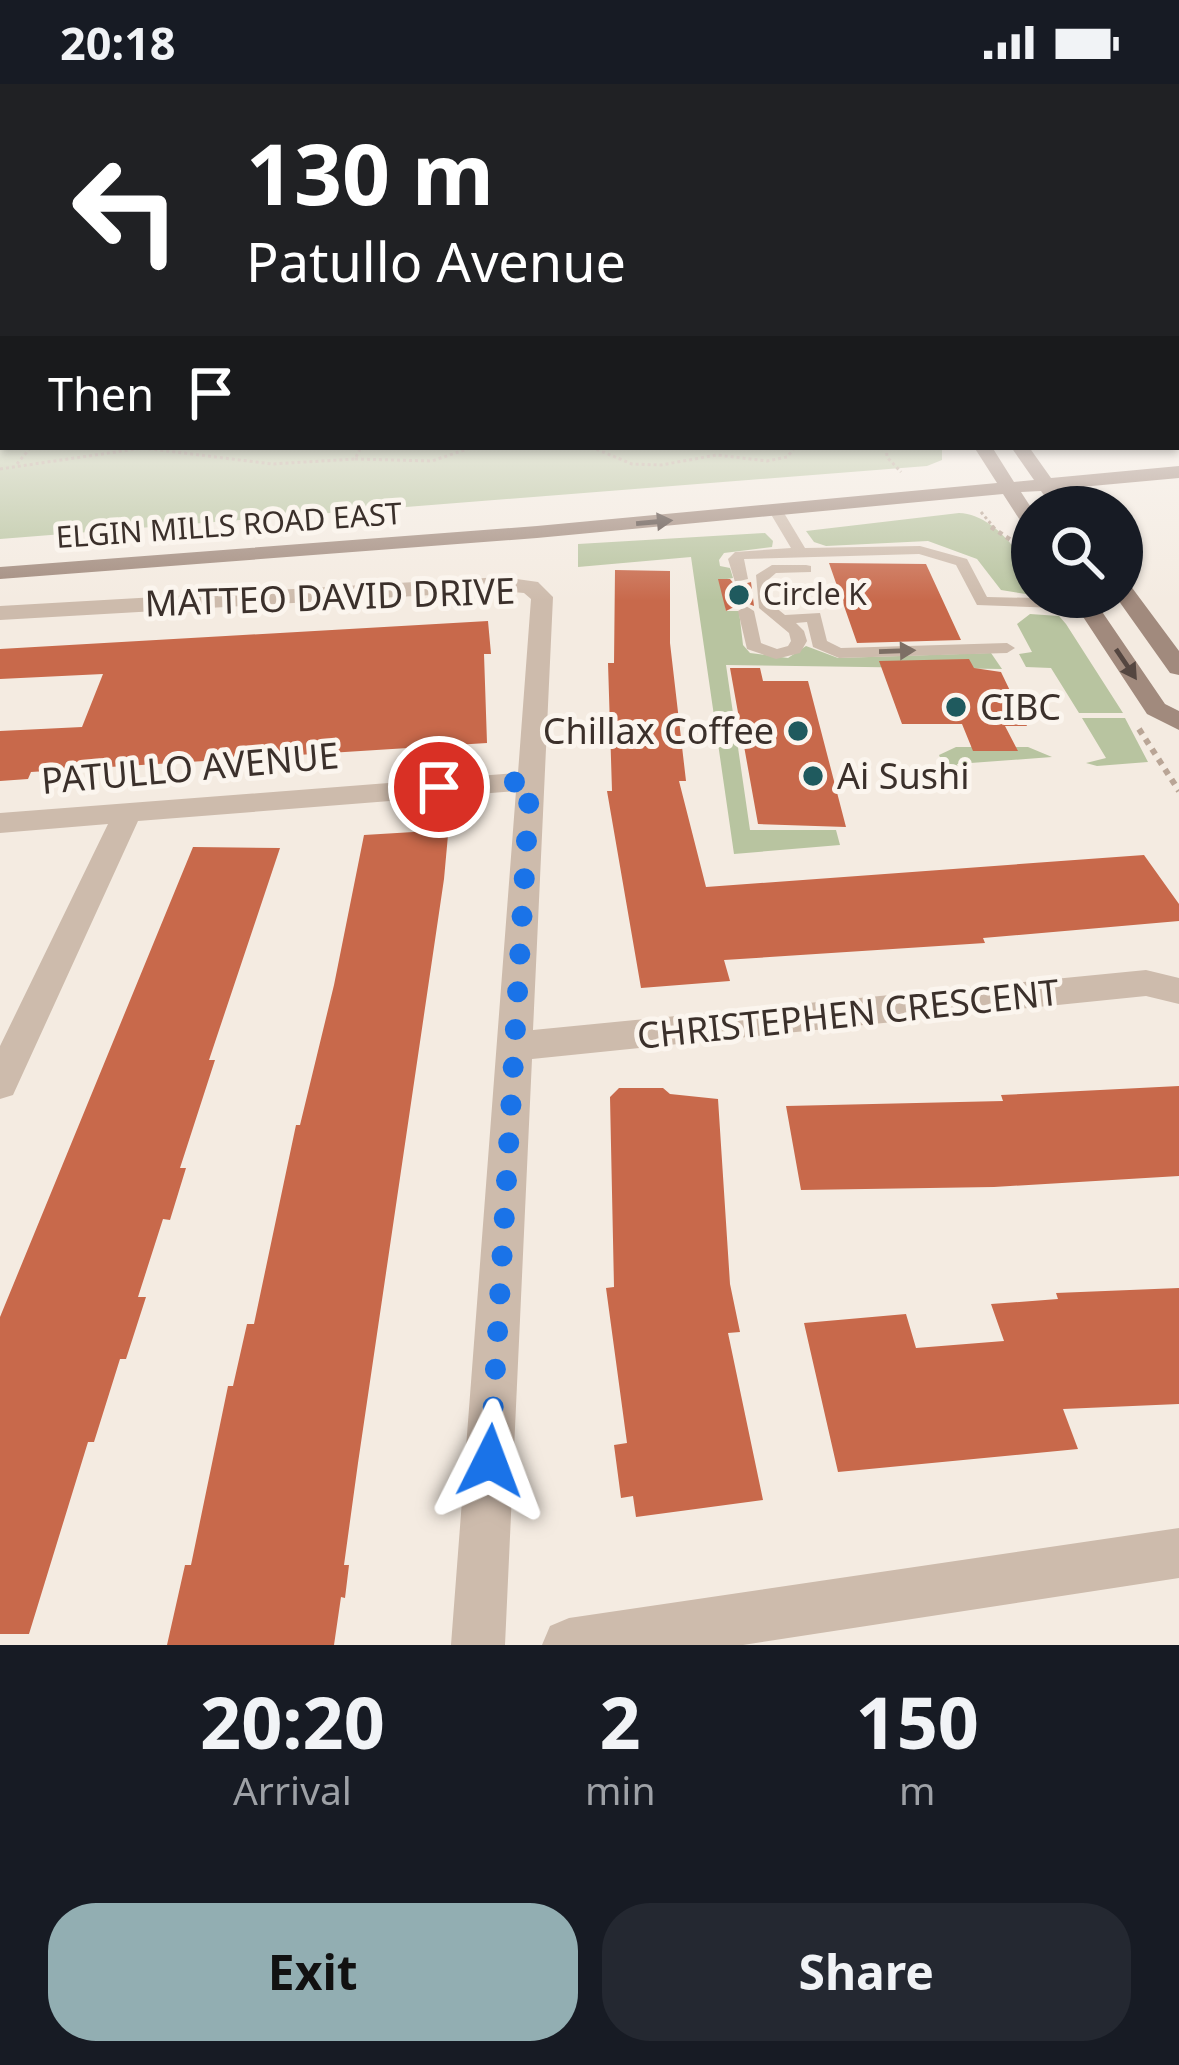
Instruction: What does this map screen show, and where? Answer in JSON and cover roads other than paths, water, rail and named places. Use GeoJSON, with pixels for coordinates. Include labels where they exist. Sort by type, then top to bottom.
{"type":"FeatureCollection","features":[{"type":"Feature","properties":{"kind":"main road"},"geometry":{"type":"LineString","coordinates":[[988,455],[1011,490]]}},
{"type":"Feature","properties":{"kind":"main road"},"geometry":{"type":"LineString","coordinates":[[1026,455],[1048,486]]}},
{"type":"Feature","properties":{"kind":"main road","name":"ELGIN MILLS ROAD EAST"},"geometry":{"type":"LineString","coordinates":[[0,573],[776,511],[1005,480],[1036,468],[1179,455]]}},
{"type":"Feature","properties":{"kind":"main road","name":"ELGIN MILLS ROAD EAST"},"geometry":{"type":"LineString","coordinates":[[0,552],[1005,480],[1048,486],[1179,472]]}},
{"type":"Feature","properties":{"kind":"main road"},"geometry":{"type":"LineString","coordinates":[[1095,618],[1156,709],[1179,722]]}},
{"type":"Feature","properties":{"kind":"main road"},"geometry":{"type":"LineString","coordinates":[[1142,618],[1179,668]]}},
{"type":"Feature","properties":{"kind":"street","name":"MATTEO DAVID DRIVE"},"geometry":{"type":"LineString","coordinates":[[0,613],[502,584],[538,592],[543,603],[478,1645]]}},
{"type":"Feature","properties":{"kind":"street","name":"PATULLO AVENUE"},"geometry":{"type":"LineString","coordinates":[[0,823],[530,781]]}},
{"type":"Feature","properties":{"kind":"street"},"geometry":{"type":"LineString","coordinates":[[0,1084],[127,814]]}},
{"type":"Feature","properties":{"kind":"street","name":"CHRISTEPHEN CRESCENT"},"geometry":{"type":"LineString","coordinates":[[516,1046],[1146,983],[1179,991]]}},
{"type":"Feature","properties":{"kind":"street"},"geometry":{"type":"LineString","coordinates":[[569,1645],[1179,1553]]}},
{"type":"Feature","properties":{"kind":"lane"},"geometry":{"type":"LineString","coordinates":[[776,511],[803,560]]}},
{"type":"Feature","properties":{"kind":"lane"},"geometry":{"type":"LineString","coordinates":[[740,579],[735,559],[740,555],[803,560],[920,550],[962,562],[982,602],[1011,601]]}},
{"type":"Feature","properties":{"kind":"lane"},"geometry":{"type":"LineString","coordinates":[[746,611],[753,646],[760,652],[794,649],[799,640],[796,631],[767,608],[763,572],[803,560]]}},
{"type":"Feature","properties":{"kind":"lane"},"geometry":{"type":"LineString","coordinates":[[781,620],[814,616],[819,644],[839,652],[1006,648]]}},
{"type":"Feature","properties":{"kind":"place","name":"Circle K"},"geometry":{"type":"Point","coordinates":[739,595]}},
{"type":"Feature","properties":{"kind":"place","name":"CIBC"},"geometry":{"type":"Point","coordinates":[956,707]}},
{"type":"Feature","properties":{"kind":"place","name":"Chillax Coffee"},"geometry":{"type":"Point","coordinates":[798,731]}},
{"type":"Feature","properties":{"kind":"place","name":"Ai Sushi"},"geometry":{"type":"Point","coordinates":[813,776]}}]}
